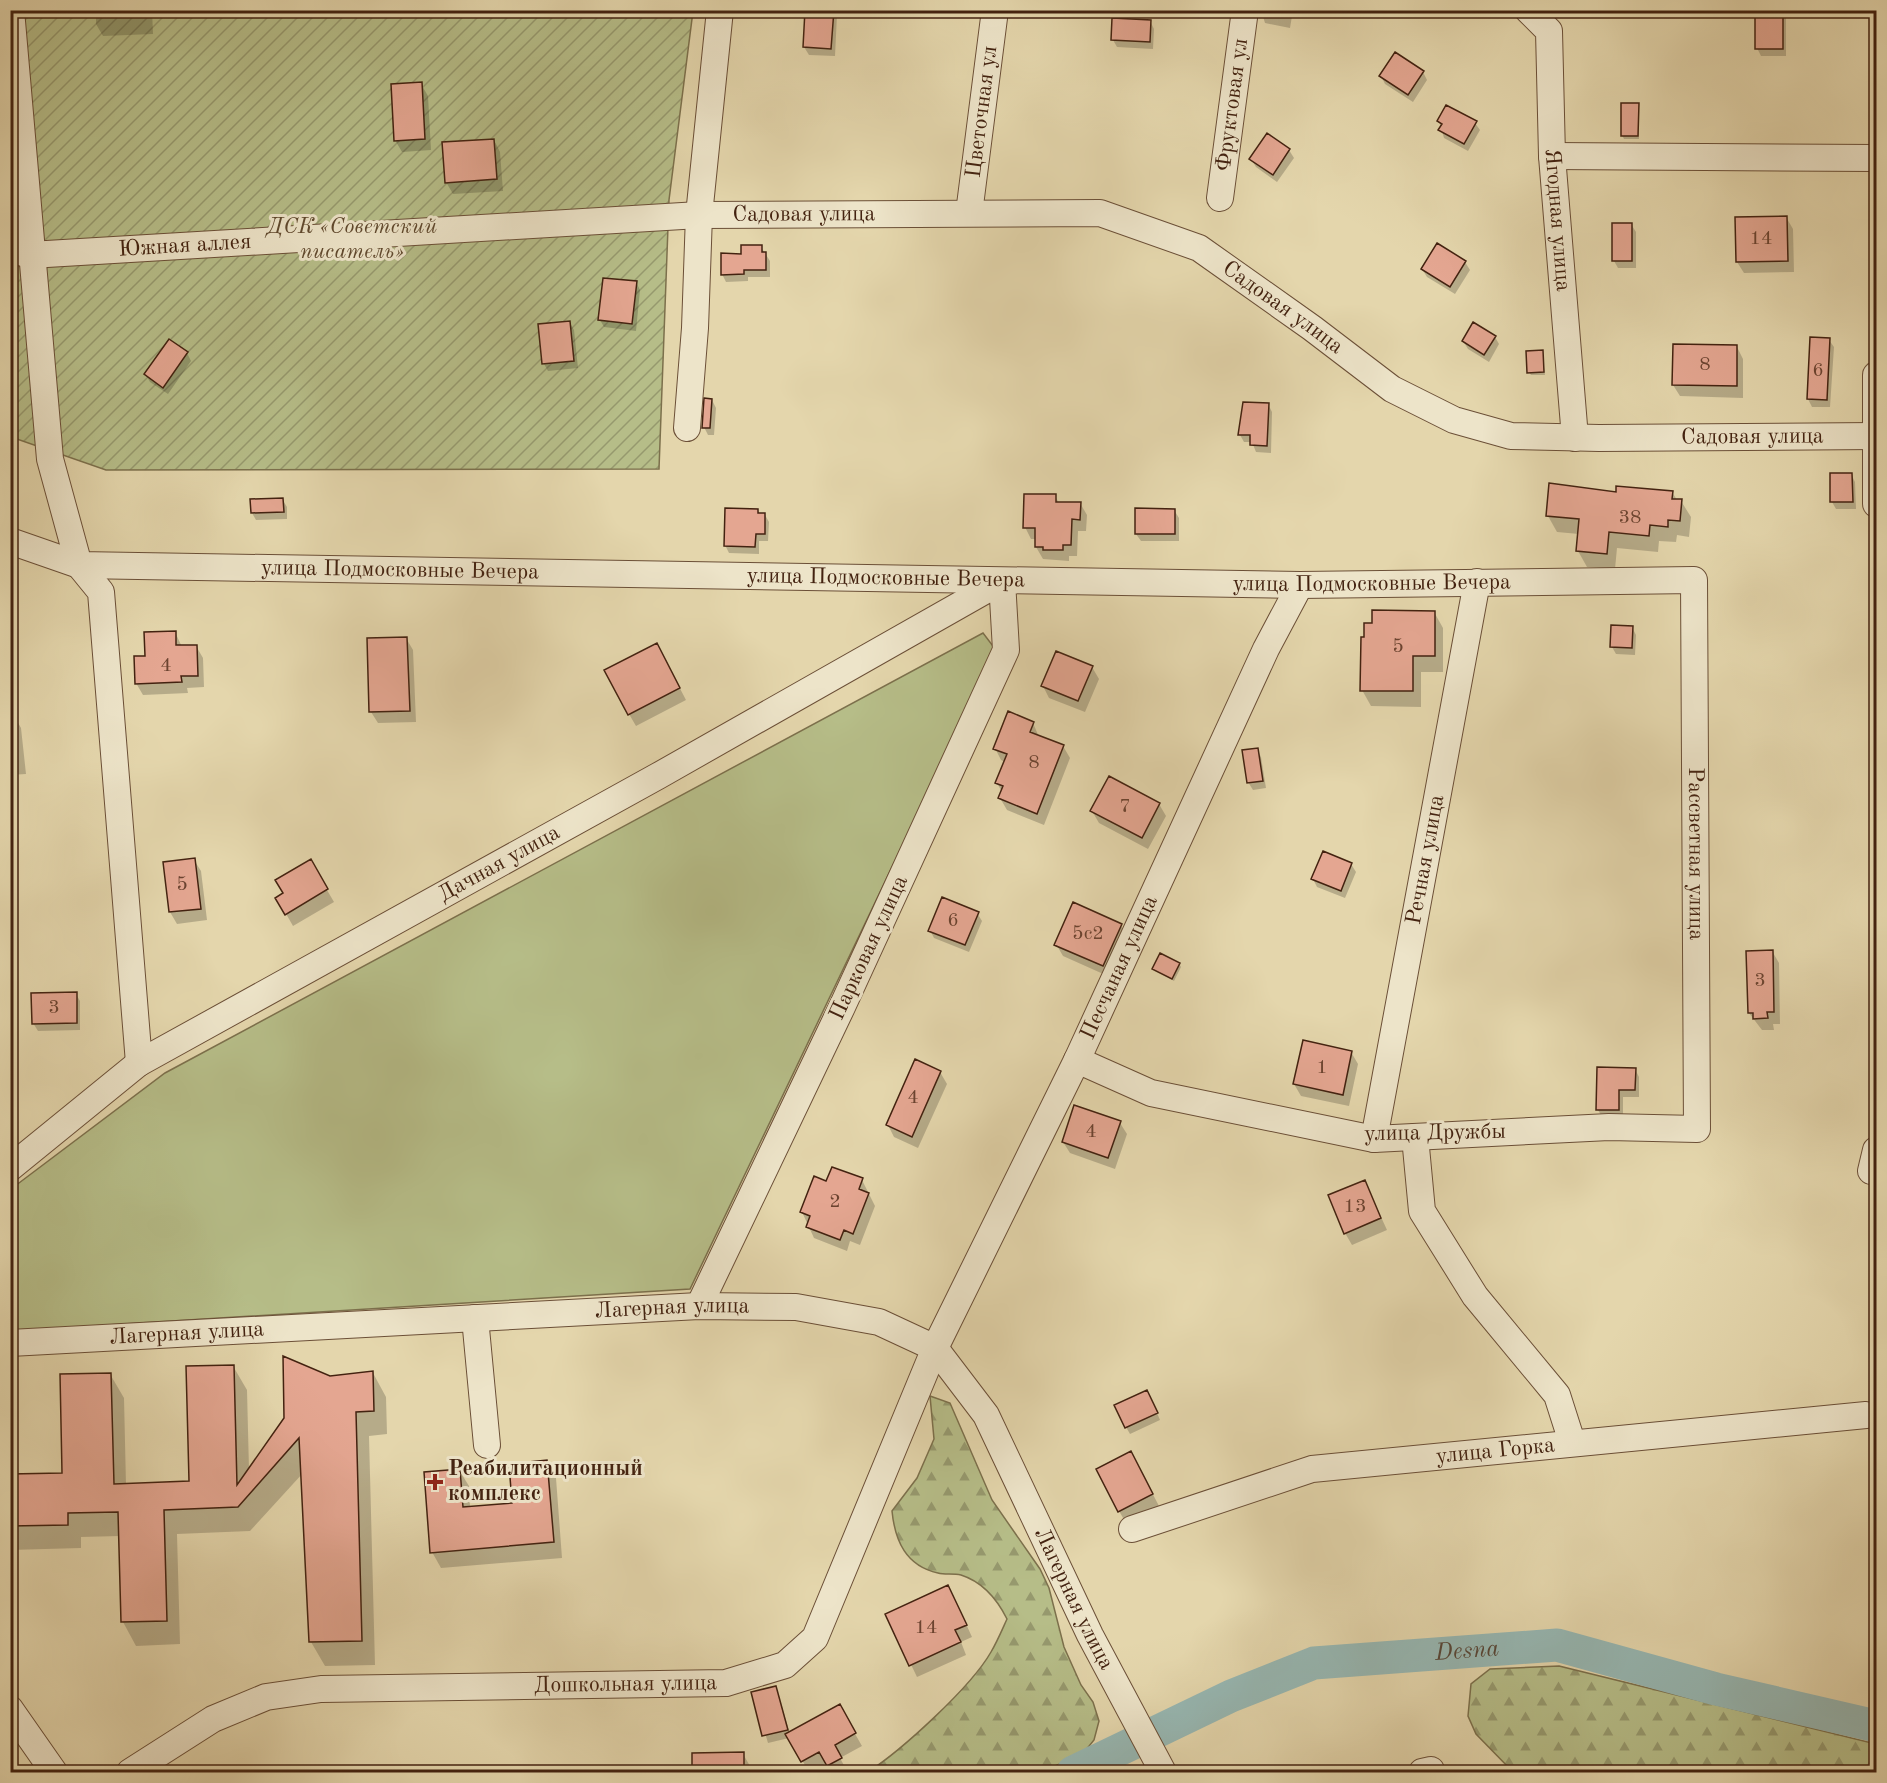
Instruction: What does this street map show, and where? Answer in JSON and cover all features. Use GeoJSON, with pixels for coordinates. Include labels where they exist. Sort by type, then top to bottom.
{"type":"FeatureCollection","features":[{"type":"Feature","properties":{"kind":"street"},"geometry":{"type":"LineString","coordinates":[[11,10],[20,252],[50,459],[79,565],[101,592],[139,1063]]}},
{"type":"Feature","properties":{"kind":"street"},"geometry":{"type":"LineString","coordinates":[[687,428],[695,328],[690,215],[720,10]]}},
{"type":"Feature","properties":{"kind":"street","name":"Цветочная ул"},"geometry":{"type":"LineString","coordinates":[[969,213],[995,10]]}},
{"type":"Feature","properties":{"kind":"street","name":"Фруктовая ул"},"geometry":{"type":"LineString","coordinates":[[1220,198],[1245,10]]}},
{"type":"Feature","properties":{"kind":"street","name":"Ягодная улица"},"geometry":{"type":"LineString","coordinates":[[1528,10],[1550,21],[1552,156],[1575,438]]}},
{"type":"Feature","properties":{"kind":"street"},"geometry":{"type":"LineString","coordinates":[[1552,156],[1876,158]]}},
{"type":"Feature","properties":{"kind":"street","name":"Садовая улица"},"geometry":{"type":"LineString","coordinates":[[690,215],[1100,213],[1198,248],[1312,328],[1392,389],[1454,420],[1510,436],[1575,438],[1876,436]]}},
{"type":"Feature","properties":{"kind":"street","name":"Южная аллея"},"geometry":{"type":"LineString","coordinates":[[20,252],[690,215]]}},
{"type":"Feature","properties":{"kind":"street"},"geometry":{"type":"LineString","coordinates":[[1876,375],[1876,504]]}},
{"type":"Feature","properties":{"kind":"street"},"geometry":{"type":"LineString","coordinates":[[10,540],[79,565]]}},
{"type":"Feature","properties":{"kind":"street","name":"улица Подмосковные Вечера"},"geometry":{"type":"LineString","coordinates":[[79,565],[1300,585],[1694,580]]}},
{"type":"Feature","properties":{"kind":"street","name":"Рассветная улица"},"geometry":{"type":"LineString","coordinates":[[1694,580],[1696,1129]]}},
{"type":"Feature","properties":{"kind":"street","name":"Дачная улица"},"geometry":{"type":"LineString","coordinates":[[10,1168],[139,1063],[658,776],[1002,581]]}},
{"type":"Feature","properties":{"kind":"street","name":"Парковая улица"},"geometry":{"type":"LineString","coordinates":[[699,1306],[842,1007],[1006,650],[1002,581]]}},
{"type":"Feature","properties":{"kind":"street","name":"Речная улица"},"geometry":{"type":"LineString","coordinates":[[1374,1139],[1477,582]]}},
{"type":"Feature","properties":{"kind":"street","name":"Песчаная улица"},"geometry":{"type":"LineString","coordinates":[[935,1348],[1077,1060],[1266,649],[1300,585]]}},
{"type":"Feature","properties":{"kind":"street","name":"улица Дружбы"},"geometry":{"type":"LineString","coordinates":[[1077,1060],[1151,1093],[1374,1139],[1609,1126],[1696,1129]]}},
{"type":"Feature","properties":{"kind":"street"},"geometry":{"type":"LineString","coordinates":[[1415,1137],[1422,1210],[1476,1296],[1557,1395],[1572,1442]]}},
{"type":"Feature","properties":{"kind":"street","name":"Лагерная улица"},"geometry":{"type":"LineString","coordinates":[[10,1343],[699,1306],[796,1307],[879,1322],[935,1348],[986,1415],[1120,1692],[1163,1773]]}},
{"type":"Feature","properties":{"kind":"street"},"geometry":{"type":"LineString","coordinates":[[475,1318],[487,1444]]}},
{"type":"Feature","properties":{"kind":"street","name":"Дошкольная улица"},"geometry":{"type":"LineString","coordinates":[[130,1773],[213,1719],[266,1696],[321,1689],[726,1683],[785,1665],[815,1638],[935,1348]]}},
{"type":"Feature","properties":{"kind":"street","name":"улица Горка"},"geometry":{"type":"LineString","coordinates":[[1132,1529],[1312,1469],[1866,1415]]}},
{"type":"Feature","properties":{"kind":"street"},"geometry":{"type":"LineString","coordinates":[[10,1708],[54,1773]]}},
{"type":"Feature","properties":{"kind":"green space","name":"ДСК «Советский писатель»"},"geometry":{"type":"Polygon","coordinates":[[[11,11],[693,11],[669,200],[659,469],[106,470],[11,437],[11,11]]]}},
{"type":"Feature","properties":{"kind":"green space"},"geometry":{"type":"Polygon","coordinates":[[[983,633],[996,650],[690,1289],[11,1331],[11,1189],[165,1073],[983,633]]]}},
{"type":"Feature","properties":{"kind":"green space"},"geometry":{"type":"Polygon","coordinates":[[[930,1396],[950,1403],[992,1500],[1040,1569],[1049,1588],[1064,1647],[1081,1685],[1093,1702],[1099,1721],[1094,1740],[1081,1756],[1039,1772],[868,1772],[917,1734],[952,1700],[991,1652],[1007,1619],[994,1598],[976,1582],[961,1575],[927,1570],[910,1558],[899,1542],[892,1511],[917,1478],[934,1439],[930,1396]]]}},
{"type":"Feature","properties":{"kind":"green space"},"geometry":{"type":"Polygon","coordinates":[[[1559,1666],[1876,1744],[1876,1772],[1513,1772],[1476,1734],[1468,1716],[1471,1684],[1490,1669],[1559,1666]]]}},
{"type":"Feature","properties":{"kind":"building"},"geometry":{"type":"Polygon","coordinates":[[[805,10],[834,10],[831,49],[803,47],[805,10]]]}},
{"type":"Feature","properties":{"kind":"building"},"geometry":{"type":"Polygon","coordinates":[[[1755,10],[1783,10],[1783,49],[1755,49],[1755,10]]]}},
{"type":"Feature","properties":{"kind":"building"},"geometry":{"type":"Polygon","coordinates":[[[1112,18],[1151,20],[1150,42],[1111,40],[1112,18]]]}},
{"type":"Feature","properties":{"kind":"building"},"geometry":{"type":"Polygon","coordinates":[[[1395,52],[1424,71],[1408,95],[1379,76],[1395,52]]]}},
{"type":"Feature","properties":{"kind":"building"},"geometry":{"type":"Polygon","coordinates":[[[422,82],[425,139],[394,141],[391,84],[422,82]]]}},
{"type":"Feature","properties":{"kind":"building"},"geometry":{"type":"Polygon","coordinates":[[[1621,103],[1639,103],[1638,136],[1621,136],[1621,103]]]}},
{"type":"Feature","properties":{"kind":"building"},"geometry":{"type":"Polygon","coordinates":[[[1446,105],[1477,121],[1464,144],[1438,130],[1442,124],[1437,121],[1446,105]]]}},
{"type":"Feature","properties":{"kind":"building"},"geometry":{"type":"Polygon","coordinates":[[[1267,133],[1290,149],[1273,175],[1249,159],[1267,133]]]}},
{"type":"Feature","properties":{"kind":"building"},"geometry":{"type":"Polygon","coordinates":[[[494,139],[497,179],[445,183],[442,142],[494,139]]]}},
{"type":"Feature","properties":{"kind":"building"},"geometry":{"type":"Polygon","coordinates":[[[1787,216],[1788,261],[1736,262],[1735,217],[1787,216]]]}},
{"type":"Feature","properties":{"kind":"building"},"geometry":{"type":"Polygon","coordinates":[[[1612,223],[1632,223],[1632,261],[1612,261],[1612,223]]]}},
{"type":"Feature","properties":{"kind":"building"},"geometry":{"type":"Polygon","coordinates":[[[1437,243],[1466,261],[1450,287],[1421,269],[1437,243]]]}},
{"type":"Feature","properties":{"kind":"building"},"geometry":{"type":"Polygon","coordinates":[[[741,245],[762,245],[762,252],[766,252],[766,270],[744,270],[744,274],[721,275],[721,253],[741,254],[741,245]]]}},
{"type":"Feature","properties":{"kind":"building"},"geometry":{"type":"Polygon","coordinates":[[[603,278],[637,281],[632,324],[598,320],[603,278]]]}},
{"type":"Feature","properties":{"kind":"building"},"geometry":{"type":"Polygon","coordinates":[[[570,321],[574,361],[542,364],[538,324],[570,321]]]}},
{"type":"Feature","properties":{"kind":"building"},"geometry":{"type":"Polygon","coordinates":[[[1473,322],[1496,336],[1484,355],[1462,341],[1473,322]]]}},
{"type":"Feature","properties":{"kind":"building"},"geometry":{"type":"Polygon","coordinates":[[[1810,337],[1830,338],[1827,400],[1807,399],[1810,337]]]}},
{"type":"Feature","properties":{"kind":"building"},"geometry":{"type":"Polygon","coordinates":[[[169,339],[188,352],[163,388],[144,374],[169,339]]]}},
{"type":"Feature","properties":{"kind":"building"},"geometry":{"type":"Polygon","coordinates":[[[1673,344],[1737,345],[1737,386],[1672,385],[1673,344]]]}},
{"type":"Feature","properties":{"kind":"building"},"geometry":{"type":"Polygon","coordinates":[[[1543,350],[1544,372],[1527,373],[1526,351],[1543,350]]]}},
{"type":"Feature","properties":{"kind":"building"},"geometry":{"type":"Polygon","coordinates":[[[704,398],[712,399],[710,428],[702,428],[704,398]]]}},
{"type":"Feature","properties":{"kind":"building"},"geometry":{"type":"Polygon","coordinates":[[[1243,402],[1269,403],[1267,446],[1250,445],[1250,435],[1238,435],[1243,402]]]}},
{"type":"Feature","properties":{"kind":"building"},"geometry":{"type":"Polygon","coordinates":[[[1830,473],[1852,473],[1853,502],[1830,502],[1830,473]]]}},
{"type":"Feature","properties":{"kind":"building"},"geometry":{"type":"Polygon","coordinates":[[[1549,483],[1616,492],[1616,486],[1673,491],[1672,499],[1682,499],[1680,521],[1668,520],[1668,527],[1650,525],[1649,536],[1609,532],[1607,554],[1576,551],[1579,519],[1546,516],[1549,483]]]}},
{"type":"Feature","properties":{"kind":"building"},"geometry":{"type":"Polygon","coordinates":[[[1024,494],[1056,494],[1056,502],[1081,502],[1080,520],[1072,519],[1071,545],[1063,545],[1063,550],[1043,550],[1043,547],[1035,547],[1035,528],[1023,528],[1024,494]]]}},
{"type":"Feature","properties":{"kind":"building"},"geometry":{"type":"Polygon","coordinates":[[[283,498],[284,512],[251,513],[250,499],[283,498]]]}},
{"type":"Feature","properties":{"kind":"building"},"geometry":{"type":"Polygon","coordinates":[[[725,508],[758,509],[758,513],[765,513],[765,534],[756,534],[755,547],[724,546],[725,508]]]}},
{"type":"Feature","properties":{"kind":"building"},"geometry":{"type":"Polygon","coordinates":[[[1135,508],[1175,509],[1175,534],[1135,534],[1135,508]]]}},
{"type":"Feature","properties":{"kind":"building"},"geometry":{"type":"Polygon","coordinates":[[[1372,610],[1435,611],[1435,656],[1413,656],[1413,691],[1360,691],[1361,637],[1364,637],[1364,623],[1372,623],[1372,610]]]}},
{"type":"Feature","properties":{"kind":"building"},"geometry":{"type":"Polygon","coordinates":[[[1611,625],[1633,626],[1632,648],[1610,647],[1611,625]]]}},
{"type":"Feature","properties":{"kind":"building"},"geometry":{"type":"Polygon","coordinates":[[[176,631],[176,645],[197,645],[198,676],[181,676],[182,682],[135,684],[134,656],[145,656],[144,632],[176,631]]]}},
{"type":"Feature","properties":{"kind":"building"},"geometry":{"type":"Polygon","coordinates":[[[407,637],[410,711],[369,712],[367,638],[407,637]]]}},
{"type":"Feature","properties":{"kind":"building"},"geometry":{"type":"Polygon","coordinates":[[[657,643],[680,688],[628,715],[604,670],[657,643]]]}},
{"type":"Feature","properties":{"kind":"building"},"geometry":{"type":"Polygon","coordinates":[[[1056,651],[1093,666],[1078,701],[1041,686],[1056,651]]]}},
{"type":"Feature","properties":{"kind":"building"},"geometry":{"type":"Polygon","coordinates":[[[1008,711],[1034,722],[1030,732],[1064,745],[1037,814],[998,798],[1003,786],[995,783],[1007,754],[993,749],[1008,711]]]}},
{"type":"Feature","properties":{"kind":"building"},"geometry":{"type":"Polygon","coordinates":[[[1258,748],[1263,781],[1247,783],[1242,750],[1258,748]]]}},
{"type":"Feature","properties":{"kind":"building"},"geometry":{"type":"Polygon","coordinates":[[[1109,776],[1160,803],[1142,838],[1090,811],[1109,776]]]}},
{"type":"Feature","properties":{"kind":"building"},"geometry":{"type":"Polygon","coordinates":[[[1323,851],[1352,863],[1341,891],[1311,879],[1323,851]]]}},
{"type":"Feature","properties":{"kind":"building"},"geometry":{"type":"Polygon","coordinates":[[[195,858],[201,909],[169,912],[163,862],[195,858]]]}},
{"type":"Feature","properties":{"kind":"building"},"geometry":{"type":"Polygon","coordinates":[[[311,859],[328,889],[285,915],[275,898],[283,893],[275,880],[311,859]]]}},
{"type":"Feature","properties":{"kind":"building"},"geometry":{"type":"Polygon","coordinates":[[[942,897],[979,912],[965,945],[928,931],[942,897]]]}},
{"type":"Feature","properties":{"kind":"building"},"geometry":{"type":"Polygon","coordinates":[[[1073,902],[1122,924],[1103,966],[1054,945],[1073,902]]]}},
{"type":"Feature","properties":{"kind":"building"},"geometry":{"type":"Polygon","coordinates":[[[1773,950],[1774,1012],[1767,1012],[1768,1018],[1753,1019],[1753,1013],[1748,1013],[1746,951],[1773,950]]]}},
{"type":"Feature","properties":{"kind":"building"},"geometry":{"type":"Polygon","coordinates":[[[1160,953],[1180,963],[1172,979],[1152,969],[1160,953]]]}},
{"type":"Feature","properties":{"kind":"building"},"geometry":{"type":"Polygon","coordinates":[[[77,992],[77,1023],[32,1024],[31,993],[77,992]]]}},
{"type":"Feature","properties":{"kind":"building"},"geometry":{"type":"Polygon","coordinates":[[[1303,1040],[1352,1051],[1343,1095],[1293,1084],[1303,1040]]]}},
{"type":"Feature","properties":{"kind":"building"},"geometry":{"type":"Polygon","coordinates":[[[915,1059],[941,1071],[912,1137],[886,1125],[915,1059]]]}},
{"type":"Feature","properties":{"kind":"building"},"geometry":{"type":"Polygon","coordinates":[[[1597,1067],[1636,1068],[1635,1090],[1619,1090],[1619,1110],[1596,1110],[1597,1067]]]}},
{"type":"Feature","properties":{"kind":"building"},"geometry":{"type":"Polygon","coordinates":[[[1074,1105],[1121,1121],[1108,1158],[1062,1142],[1074,1105]]]}},
{"type":"Feature","properties":{"kind":"building"},"geometry":{"type":"Polygon","coordinates":[[[832,1167],[863,1178],[859,1189],[869,1193],[853,1234],[844,1230],[840,1240],[806,1227],[810,1216],[800,1212],[814,1176],[826,1181],[832,1167]]]}},
{"type":"Feature","properties":{"kind":"building"},"geometry":{"type":"Polygon","coordinates":[[[1365,1180],[1381,1218],[1344,1234],[1328,1195],[1365,1180]]]}},
{"type":"Feature","properties":{"kind":"building"},"geometry":{"type":"Polygon","coordinates":[[[283,1356],[330,1376],[373,1371],[374,1411],[356,1412],[362,1641],[309,1642],[299,1438],[238,1507],[164,1510],[167,1621],[121,1622],[118,1512],[68,1513],[68,1525],[10,1526],[10,1474],[62,1473],[60,1374],[111,1373],[114,1484],[189,1481],[186,1366],[234,1365],[237,1485],[284,1418],[283,1356]]]}},
{"type":"Feature","properties":{"kind":"building"},"geometry":{"type":"Polygon","coordinates":[[[1147,1390],[1158,1413],[1125,1428],[1114,1405],[1147,1390]]]}},
{"type":"Feature","properties":{"kind":"building"},"geometry":{"type":"Polygon","coordinates":[[[1131,1451],[1153,1494],[1118,1512],[1096,1469],[1131,1451]]]}},
{"type":"Feature","properties":{"kind":"building"},"geometry":{"type":"Polygon","coordinates":[[[547,1460],[554,1542],[430,1553],[424,1472],[460,1469],[463,1507],[512,1503],[509,1464],[547,1460]]]}},
{"type":"Feature","properties":{"kind":"building"},"geometry":{"type":"Polygon","coordinates":[[[948,1585],[967,1625],[955,1630],[961,1642],[909,1666],[885,1614],[948,1585]]]}},
{"type":"Feature","properties":{"kind":"building"},"geometry":{"type":"Polygon","coordinates":[[[776,1686],[788,1730],[762,1736],[751,1692],[776,1686]]]}},
{"type":"Feature","properties":{"kind":"building"},"geometry":{"type":"Polygon","coordinates":[[[840,1704],[856,1733],[835,1745],[842,1758],[827,1766],[819,1752],[801,1762],[785,1734],[840,1704]]]}},
{"type":"Feature","properties":{"kind":"building"},"geometry":{"type":"Polygon","coordinates":[[[744,1752],[744,1773],[692,1773],[692,1753],[744,1752]]]}},
{"type":"Feature","properties":{"kind":"waterway","name":"Desna"},"geometry":{"type":"LineString","coordinates":[[1073,1772],[1231,1696],[1314,1663],[1557,1645],[1716,1689],[1876,1726]]}},
{"type":"Feature","properties":{"kind":"place","name":"Реабилитационный комплекс"},"geometry":{"type":"Point","coordinates":[435,1482]}}]}
